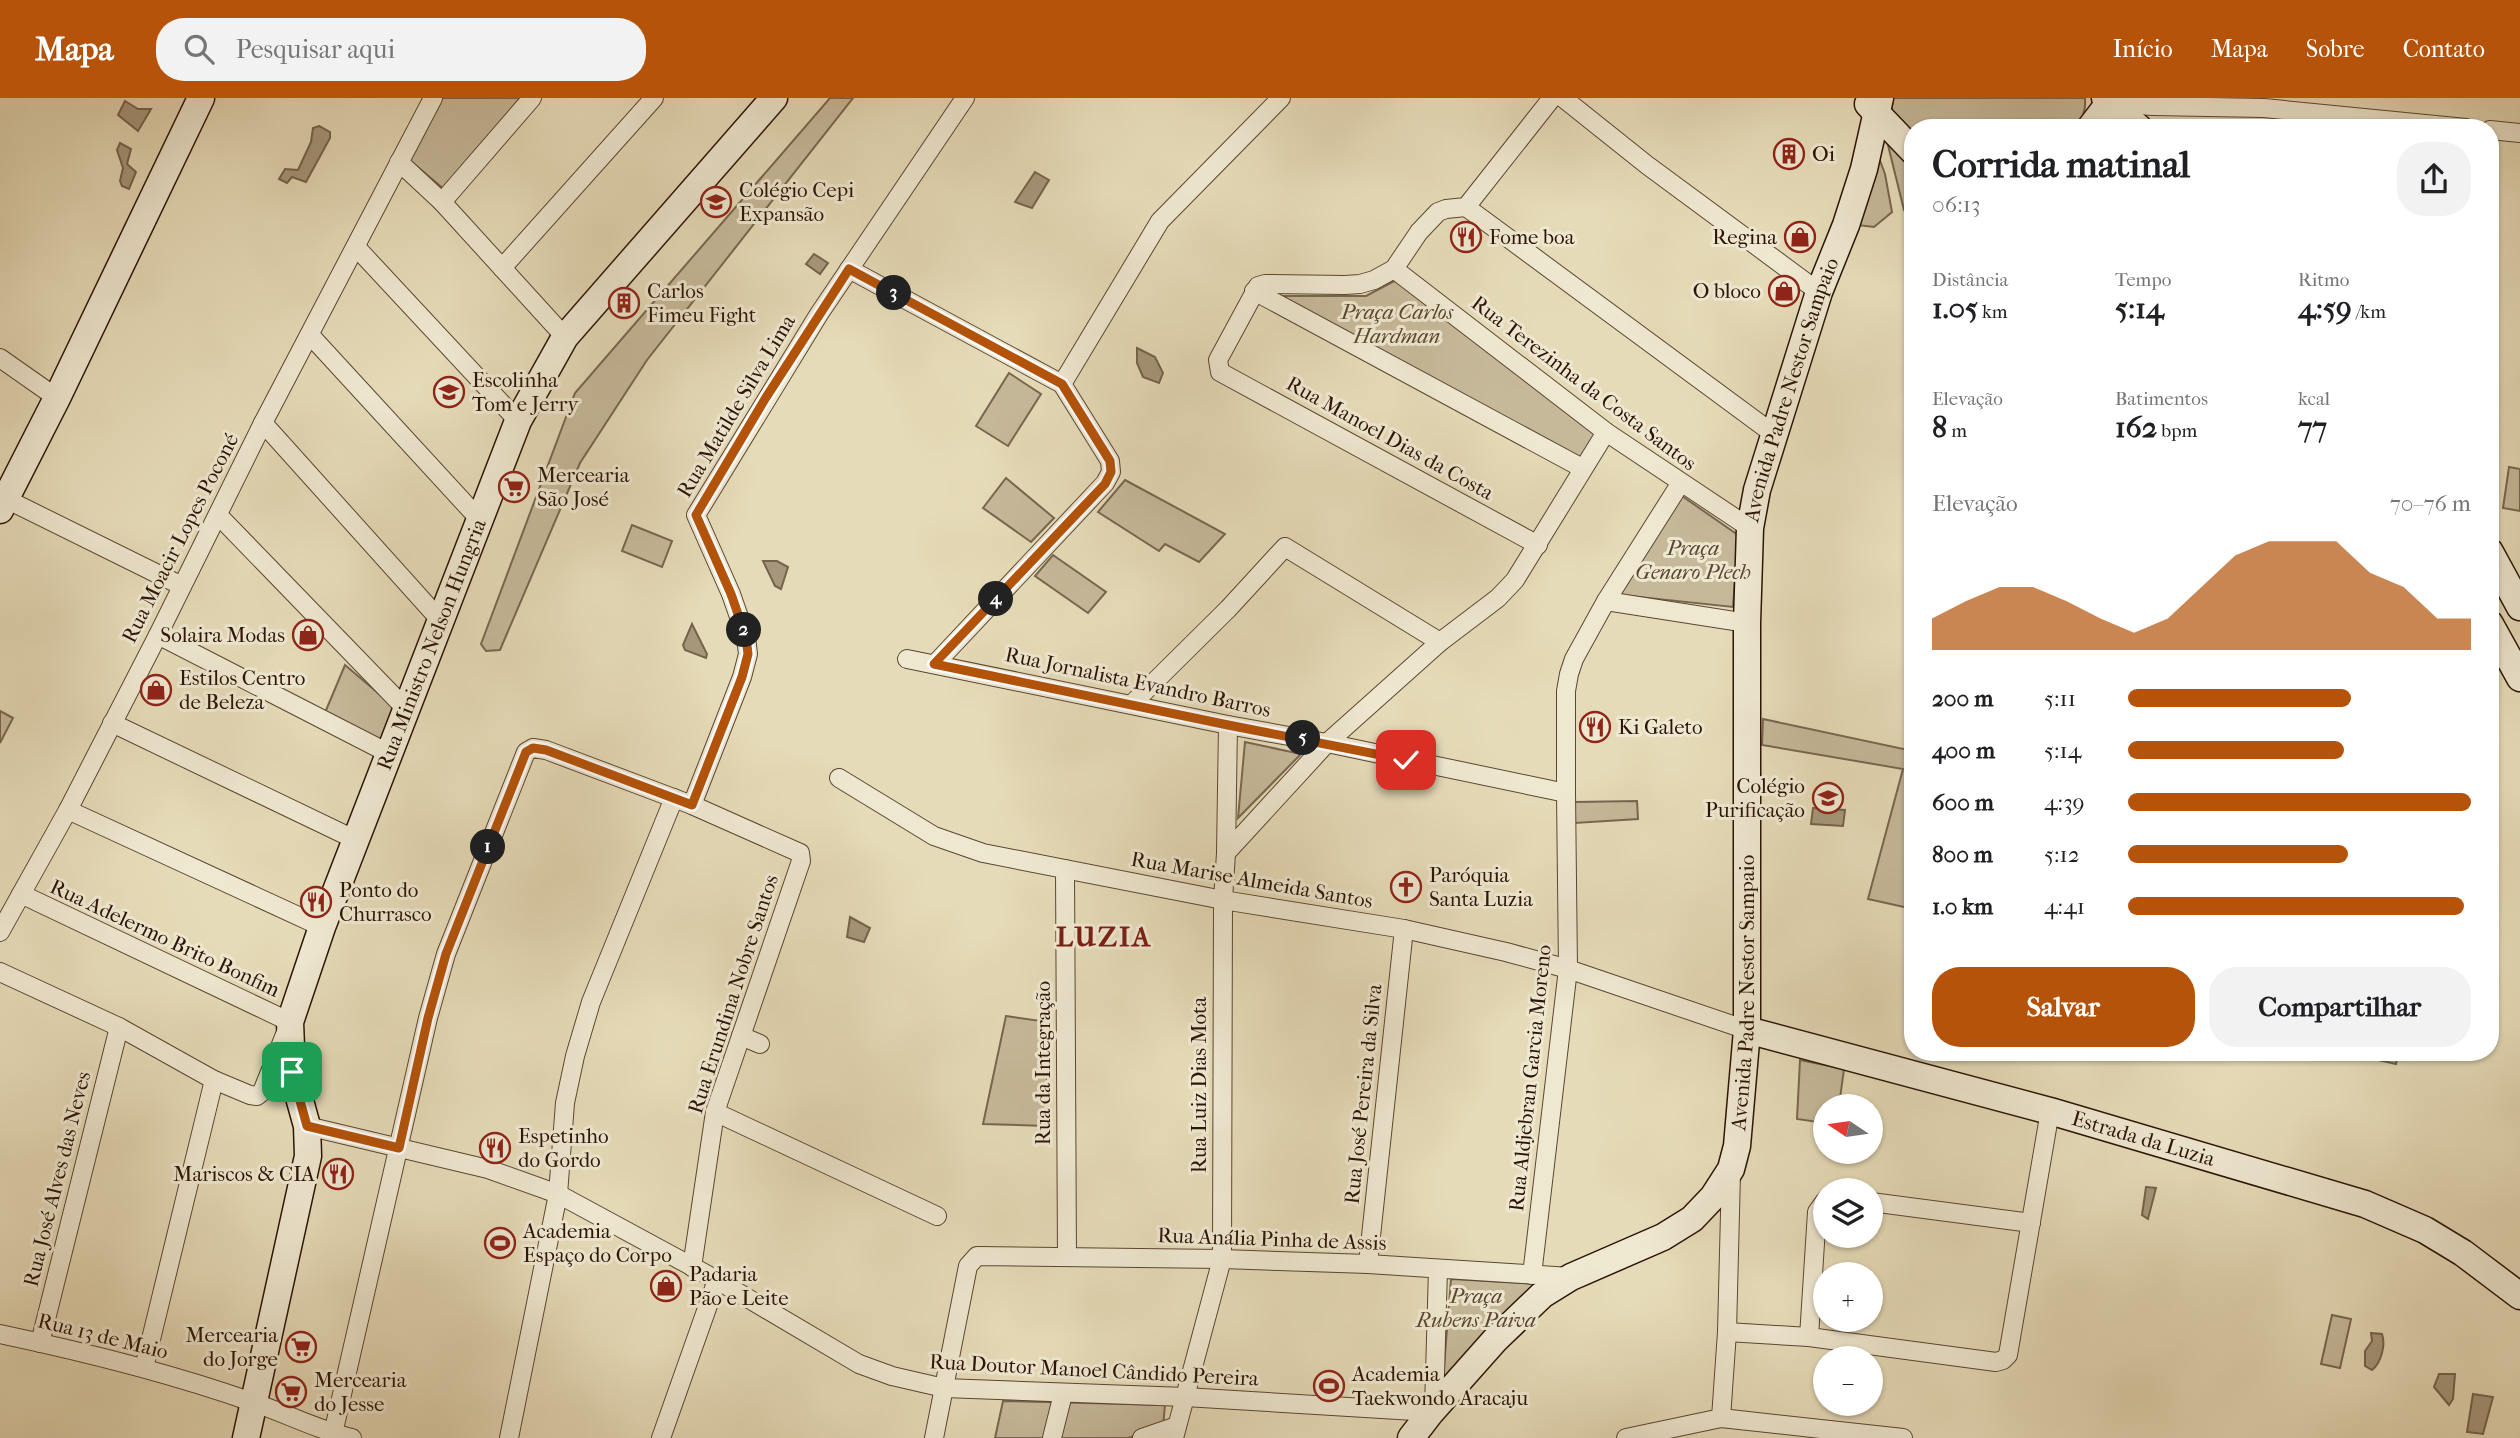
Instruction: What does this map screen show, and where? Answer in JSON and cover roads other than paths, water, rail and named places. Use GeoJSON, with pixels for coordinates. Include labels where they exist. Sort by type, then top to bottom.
{"type":"FeatureCollection","features":[{"type":"Feature","properties":{"kind":"street"},"geometry":{"type":"LineString","coordinates":[[182,586],[3,505],[201,98]]}},
{"type":"Feature","properties":{"kind":"street","name":"Rua Moacir Lopes Poconé"},"geometry":{"type":"LineString","coordinates":[[0,932],[68,810],[263,423],[433,98]]}},
{"type":"Feature","properties":{"kind":"street"},"geometry":{"type":"LineString","coordinates":[[442,202],[532,98]]}},
{"type":"Feature","properties":{"kind":"street"},"geometry":{"type":"LineString","coordinates":[[502,268],[654,98]]}},
{"type":"Feature","properties":{"kind":"street","name":"Rua Matilde Silva Lima"},"geometry":{"type":"LineString","coordinates":[[692,805],[742,677],[748,654],[746,637],[731,594],[696,515],[849,269],[965,98]]}},
{"type":"Feature","properties":{"kind":"street"},"geometry":{"type":"LineString","coordinates":[[1062,384],[1160,221],[1281,98]]}},
{"type":"Feature","properties":{"kind":"street"},"geometry":{"type":"LineString","coordinates":[[1466,207],[1552,98]]}},
{"type":"Feature","properties":{"kind":"street"},"geometry":{"type":"LineString","coordinates":[[1563,98],[1647,165],[1819,292]]}},
{"type":"Feature","properties":{"kind":"street"},"geometry":{"type":"LineString","coordinates":[[2214,98],[2264,108]]}},
{"type":"Feature","properties":{"kind":"street"},"geometry":{"type":"LineString","coordinates":[[2110,100],[2152,106],[2264,108],[2375,119]]}},
{"type":"Feature","properties":{"kind":"street"},"geometry":{"type":"LineString","coordinates":[[2096,119],[2110,100]]}},
{"type":"Feature","properties":{"kind":"street"},"geometry":{"type":"LineString","coordinates":[[2110,100],[2130,119]]}},
{"type":"Feature","properties":{"kind":"street","name":"Rua Ministro Nelson Hungria"},"geometry":{"type":"LineString","coordinates":[[214,1080],[250,1096],[257,1096],[262,1092],[290,1022],[322,927],[518,421],[565,337],[765,101]]}},
{"type":"Feature","properties":{"kind":"street"},"geometry":{"type":"LineString","coordinates":[[1874,103],[1904,142]]}},
{"type":"Feature","properties":{"kind":"street","name":"Avenida Padre Nestor Sampaio"},"geometry":{"type":"LineString","coordinates":[[1411,1438],[1432,1410],[1495,1339],[1542,1295],[1571,1277],[1663,1237],[1692,1219],[1713,1197],[1731,1169],[1737,1146],[1747,1030],[1747,622],[1750,528],[1757,490],[1819,292],[1846,225],[1864,169],[1874,103]]}},
{"type":"Feature","properties":{"kind":"street"},"geometry":{"type":"LineString","coordinates":[[2499,131],[2520,133]]}},
{"type":"Feature","properties":{"kind":"street"},"geometry":{"type":"LineString","coordinates":[[399,162],[442,202],[565,337]]}},
{"type":"Feature","properties":{"kind":"street"},"geometry":{"type":"LineString","coordinates":[[1583,468],[1254,291],[1265,284],[1360,284],[1394,270],[1419,232],[1438,212],[1466,207],[1775,435]]}},
{"type":"Feature","properties":{"kind":"street"},"geometry":{"type":"LineString","coordinates":[[356,247],[518,421]]}},
{"type":"Feature","properties":{"kind":"street"},"geometry":{"type":"LineString","coordinates":[[849,269],[1062,384],[1110,461],[1111,472],[1105,484],[934,664]]}},
{"type":"Feature","properties":{"kind":"street","name":"Rua Terezinha da Costa Santos"},"geometry":{"type":"LineString","coordinates":[[1394,270],[1606,432],[1680,484],[1750,528]]}},
{"type":"Feature","properties":{"kind":"street","name":"Rua Manoel Dias da Costa"},"geometry":{"type":"LineString","coordinates":[[1254,291],[1218,360],[1220,372],[1538,545]]}},
{"type":"Feature","properties":{"kind":"street"},"geometry":{"type":"LineString","coordinates":[[310,335],[480,520]]}},
{"type":"Feature","properties":{"kind":"street"},"geometry":{"type":"LineString","coordinates":[[0,359],[57,398]]}},
{"type":"Feature","properties":{"kind":"street"},"geometry":{"type":"LineString","coordinates":[[263,423],[441,621]]}},
{"type":"Feature","properties":{"kind":"street"},"geometry":{"type":"LineString","coordinates":[[1226,853],[1327,743],[1440,642],[1498,598],[1538,545],[1606,432]]}},
{"type":"Feature","properties":{"kind":"street"},"geometry":{"type":"LineString","coordinates":[[1680,484],[1606,601],[1747,622]]}},
{"type":"Feature","properties":{"kind":"street"},"geometry":{"type":"LineString","coordinates":[[218,515],[407,710]]}},
{"type":"Feature","properties":{"kind":"street"},"geometry":{"type":"LineString","coordinates":[[1132,704],[1285,547],[1440,642]]}},
{"type":"Feature","properties":{"kind":"street"},"geometry":{"type":"LineString","coordinates":[[2499,568],[2520,607]]}},
{"type":"Feature","properties":{"kind":"street","name":"Rua Aldjebran Garcia Moreno"},"geometry":{"type":"LineString","coordinates":[[1532,1275],[1568,969],[1566,691],[1574,659],[1606,601]]}},
{"type":"Feature","properties":{"kind":"street"},"geometry":{"type":"LineString","coordinates":[[158,635],[390,754]]}},
{"type":"Feature","properties":{"kind":"street"},"geometry":{"type":"LineString","coordinates":[[2499,640],[2520,678]]}},
{"type":"Feature","properties":{"kind":"street","name":"Rua Jornalista Evandro Barros"},"geometry":{"type":"LineString","coordinates":[[907,659],[1566,793]]}},
{"type":"Feature","properties":{"kind":"street"},"geometry":{"type":"LineString","coordinates":[[112,723],[356,840]]}},
{"type":"Feature","properties":{"kind":"street","name":"Rua Luiz Dias Mota"},"geometry":{"type":"LineString","coordinates":[[1175,1432],[1222,1259],[1223,900],[1228,725]]}},
{"type":"Feature","properties":{"kind":"street"},"geometry":{"type":"LineString","coordinates":[[332,1436],[428,1018],[446,954],[526,752],[533,748],[546,750],[692,805]]}},
{"type":"Feature","properties":{"kind":"street","name":"Rua Marise Almeida Santos"},"geometry":{"type":"LineString","coordinates":[[839,778],[934,836],[983,853],[1223,900],[1404,929],[1506,952],[1568,969],[1747,1030]]}},
{"type":"Feature","properties":{"kind":"street"},"geometry":{"type":"LineString","coordinates":[[509,1438],[558,1194],[565,1103],[575,1056],[591,1002],[674,798]]}},
{"type":"Feature","properties":{"kind":"street","name":"Rua Erundina Nobre Santos"},"geometry":{"type":"LineString","coordinates":[[692,805],[793,849],[800,853],[802,861],[715,1112],[692,1267]]}},
{"type":"Feature","properties":{"kind":"street"},"geometry":{"type":"LineString","coordinates":[[68,810],[322,927]]}},
{"type":"Feature","properties":{"kind":"street","name":"Rua da Integração"},"geometry":{"type":"LineString","coordinates":[[1065,869],[1067,1257]]}},
{"type":"Feature","properties":{"kind":"street","name":"Rua Adelermo Brito Bonfim"},"geometry":{"type":"LineString","coordinates":[[22,894],[290,1022]]}},
{"type":"Feature","properties":{"kind":"street","name":"Rua José Pereira da Silva"},"geometry":{"type":"LineString","coordinates":[[1368,1264],[1404,929]]}},
{"type":"Feature","properties":{"kind":"street"},"geometry":{"type":"LineString","coordinates":[[0,972],[119,1027],[214,1080],[144,1368]]}},
{"type":"Feature","properties":{"kind":"street","name":"Rua Ministro Nelson Hungria"},"geometry":{"type":"LineString","coordinates":[[246,1438],[308,1156],[307,1126],[292,1072],[290,1022]]}},
{"type":"Feature","properties":{"kind":"street","name":"Rua José Alves das Neves"},"geometry":{"type":"LineString","coordinates":[[40,1343],[119,1027]]}},
{"type":"Feature","properties":{"kind":"street","name":"Estrada da Luzia"},"geometry":{"type":"LineString","coordinates":[[1747,1030],[2050,1111],[2365,1204],[2425,1230],[2463,1253],[2520,1296]]}},
{"type":"Feature","properties":{"kind":"street"},"geometry":{"type":"LineString","coordinates":[[741,1036],[760,1044]]}},
{"type":"Feature","properties":{"kind":"street"},"geometry":{"type":"LineString","coordinates":[[1727,1332],[1809,1337],[1996,1362],[2003,1360],[2008,1355],[2050,1111]]}},
{"type":"Feature","properties":{"kind":"street"},"geometry":{"type":"LineString","coordinates":[[715,1112],[937,1216]]}},
{"type":"Feature","properties":{"kind":"street","name":"Rua Doutor Manoel Cândido Pereira"},"geometry":{"type":"LineString","coordinates":[[307,1126],[488,1169],[558,1194],[716,1280],[859,1364],[892,1376],[944,1388],[1432,1410]]}},
{"type":"Feature","properties":{"kind":"street"},"geometry":{"type":"LineString","coordinates":[[1721,1418],[1727,1332],[1731,1169]]}},
{"type":"Feature","properties":{"kind":"street"},"geometry":{"type":"LineString","coordinates":[[1883,1204],[2031,1223]]}},
{"type":"Feature","properties":{"kind":"street"},"geometry":{"type":"LineString","coordinates":[[1809,1337],[1817,1248]]}},
{"type":"Feature","properties":{"kind":"street","name":"Rua Anália Pinha de Assis"},"geometry":{"type":"LineString","coordinates":[[944,1388],[968,1266],[977,1256],[1368,1264],[1571,1277]]}},
{"type":"Feature","properties":{"kind":"street"},"geometry":{"type":"LineString","coordinates":[[1432,1410],[1438,1269]]}},
{"type":"Feature","properties":{"kind":"street"},"geometry":{"type":"LineString","coordinates":[[662,1438],[716,1280]]}},
{"type":"Feature","properties":{"kind":"street","name":"Rua 13 de Maio"},"geometry":{"type":"LineString","coordinates":[[0,1334],[144,1368],[253,1402],[332,1436],[352,1438]]}},
{"type":"Feature","properties":{"kind":"street"},"geometry":{"type":"LineString","coordinates":[[934,1438],[944,1388]]}},
{"type":"Feature","properties":{"kind":"street"},"geometry":{"type":"LineString","coordinates":[[1052,1438],[1063,1394]]}},
{"type":"Feature","properties":{"kind":"street"},"geometry":{"type":"LineString","coordinates":[[1626,1438],[1721,1418],[1903,1438]]}},
{"type":"Feature","properties":{"kind":"street"},"geometry":{"type":"LineString","coordinates":[[1142,1438],[1175,1432]]}},
{"type":"Feature","properties":{"kind":"place","name":"Oi"},"geometry":{"type":"Point","coordinates":[1789,154]}},
{"type":"Feature","properties":{"kind":"place","name":"Colégio Cepi Expansão"},"geometry":{"type":"Point","coordinates":[716,202]}},
{"type":"Feature","properties":{"kind":"place","name":"Fome boa"},"geometry":{"type":"Point","coordinates":[1466,237]}},
{"type":"Feature","properties":{"kind":"place","name":"Regina"},"geometry":{"type":"Point","coordinates":[1800,237]}},
{"type":"Feature","properties":{"kind":"place","name":"O bloco"},"geometry":{"type":"Point","coordinates":[1784,291]}},
{"type":"Feature","properties":{"kind":"place","name":"Carlos Fimeu Fight"},"geometry":{"type":"Point","coordinates":[624,303]}},
{"type":"Feature","properties":{"kind":"place","name":"Escolinha Tom e Jerry"},"geometry":{"type":"Point","coordinates":[449,392]}},
{"type":"Feature","properties":{"kind":"place","name":"Mercearia São José"},"geometry":{"type":"Point","coordinates":[514,487]}},
{"type":"Feature","properties":{"kind":"place","name":"Solaira Modas"},"geometry":{"type":"Point","coordinates":[308,635]}},
{"type":"Feature","properties":{"kind":"place","name":"Estilos Centro de Beleza"},"geometry":{"type":"Point","coordinates":[156,690]}},
{"type":"Feature","properties":{"kind":"place","name":"Ki Galeto"},"geometry":{"type":"Point","coordinates":[1595,727]}},
{"type":"Feature","properties":{"kind":"place","name":"Colégio Purificação"},"geometry":{"type":"Point","coordinates":[1828,798]}},
{"type":"Feature","properties":{"kind":"place","name":"Paróquia Santa Luzia"},"geometry":{"type":"Point","coordinates":[1406,887]}},
{"type":"Feature","properties":{"kind":"place","name":"Ponto do Churrasco"},"geometry":{"type":"Point","coordinates":[316,902]}},
{"type":"Feature","properties":{"kind":"place","name":"Espetinho do Gordo"},"geometry":{"type":"Point","coordinates":[495,1148]}},
{"type":"Feature","properties":{"kind":"place","name":"Mariscos & CIA"},"geometry":{"type":"Point","coordinates":[338,1174]}},
{"type":"Feature","properties":{"kind":"place","name":"Academia Espaço do Corpo"},"geometry":{"type":"Point","coordinates":[500,1243]}},
{"type":"Feature","properties":{"kind":"place","name":"Padaria Pão e Leite"},"geometry":{"type":"Point","coordinates":[666,1286]}},
{"type":"Feature","properties":{"kind":"place","name":"Mercearia do Jorge"},"geometry":{"type":"Point","coordinates":[301,1347]}},
{"type":"Feature","properties":{"kind":"place","name":"Academia Taekwondo Aracaju"},"geometry":{"type":"Point","coordinates":[1329,1386]}},
{"type":"Feature","properties":{"kind":"place","name":"Mercearia do Jesse"},"geometry":{"type":"Point","coordinates":[291,1392]}},
{"type":"Feature","properties":{"kind":"district","name":"LUZIA"},"geometry":{"type":"Point","coordinates":[1104,936]}},
{"type":"Feature","properties":{"kind":"park label","name":"Praça Carlos Hardman"},"geometry":{"type":"Point","coordinates":[1397,324]}},
{"type":"Feature","properties":{"kind":"park label","name":"Praça Genaro Plech"},"geometry":{"type":"Point","coordinates":[1693,560]}},
{"type":"Feature","properties":{"kind":"park label","name":"Praça Rubens Paiva"},"geometry":{"type":"Point","coordinates":[1476,1308]}}]}
